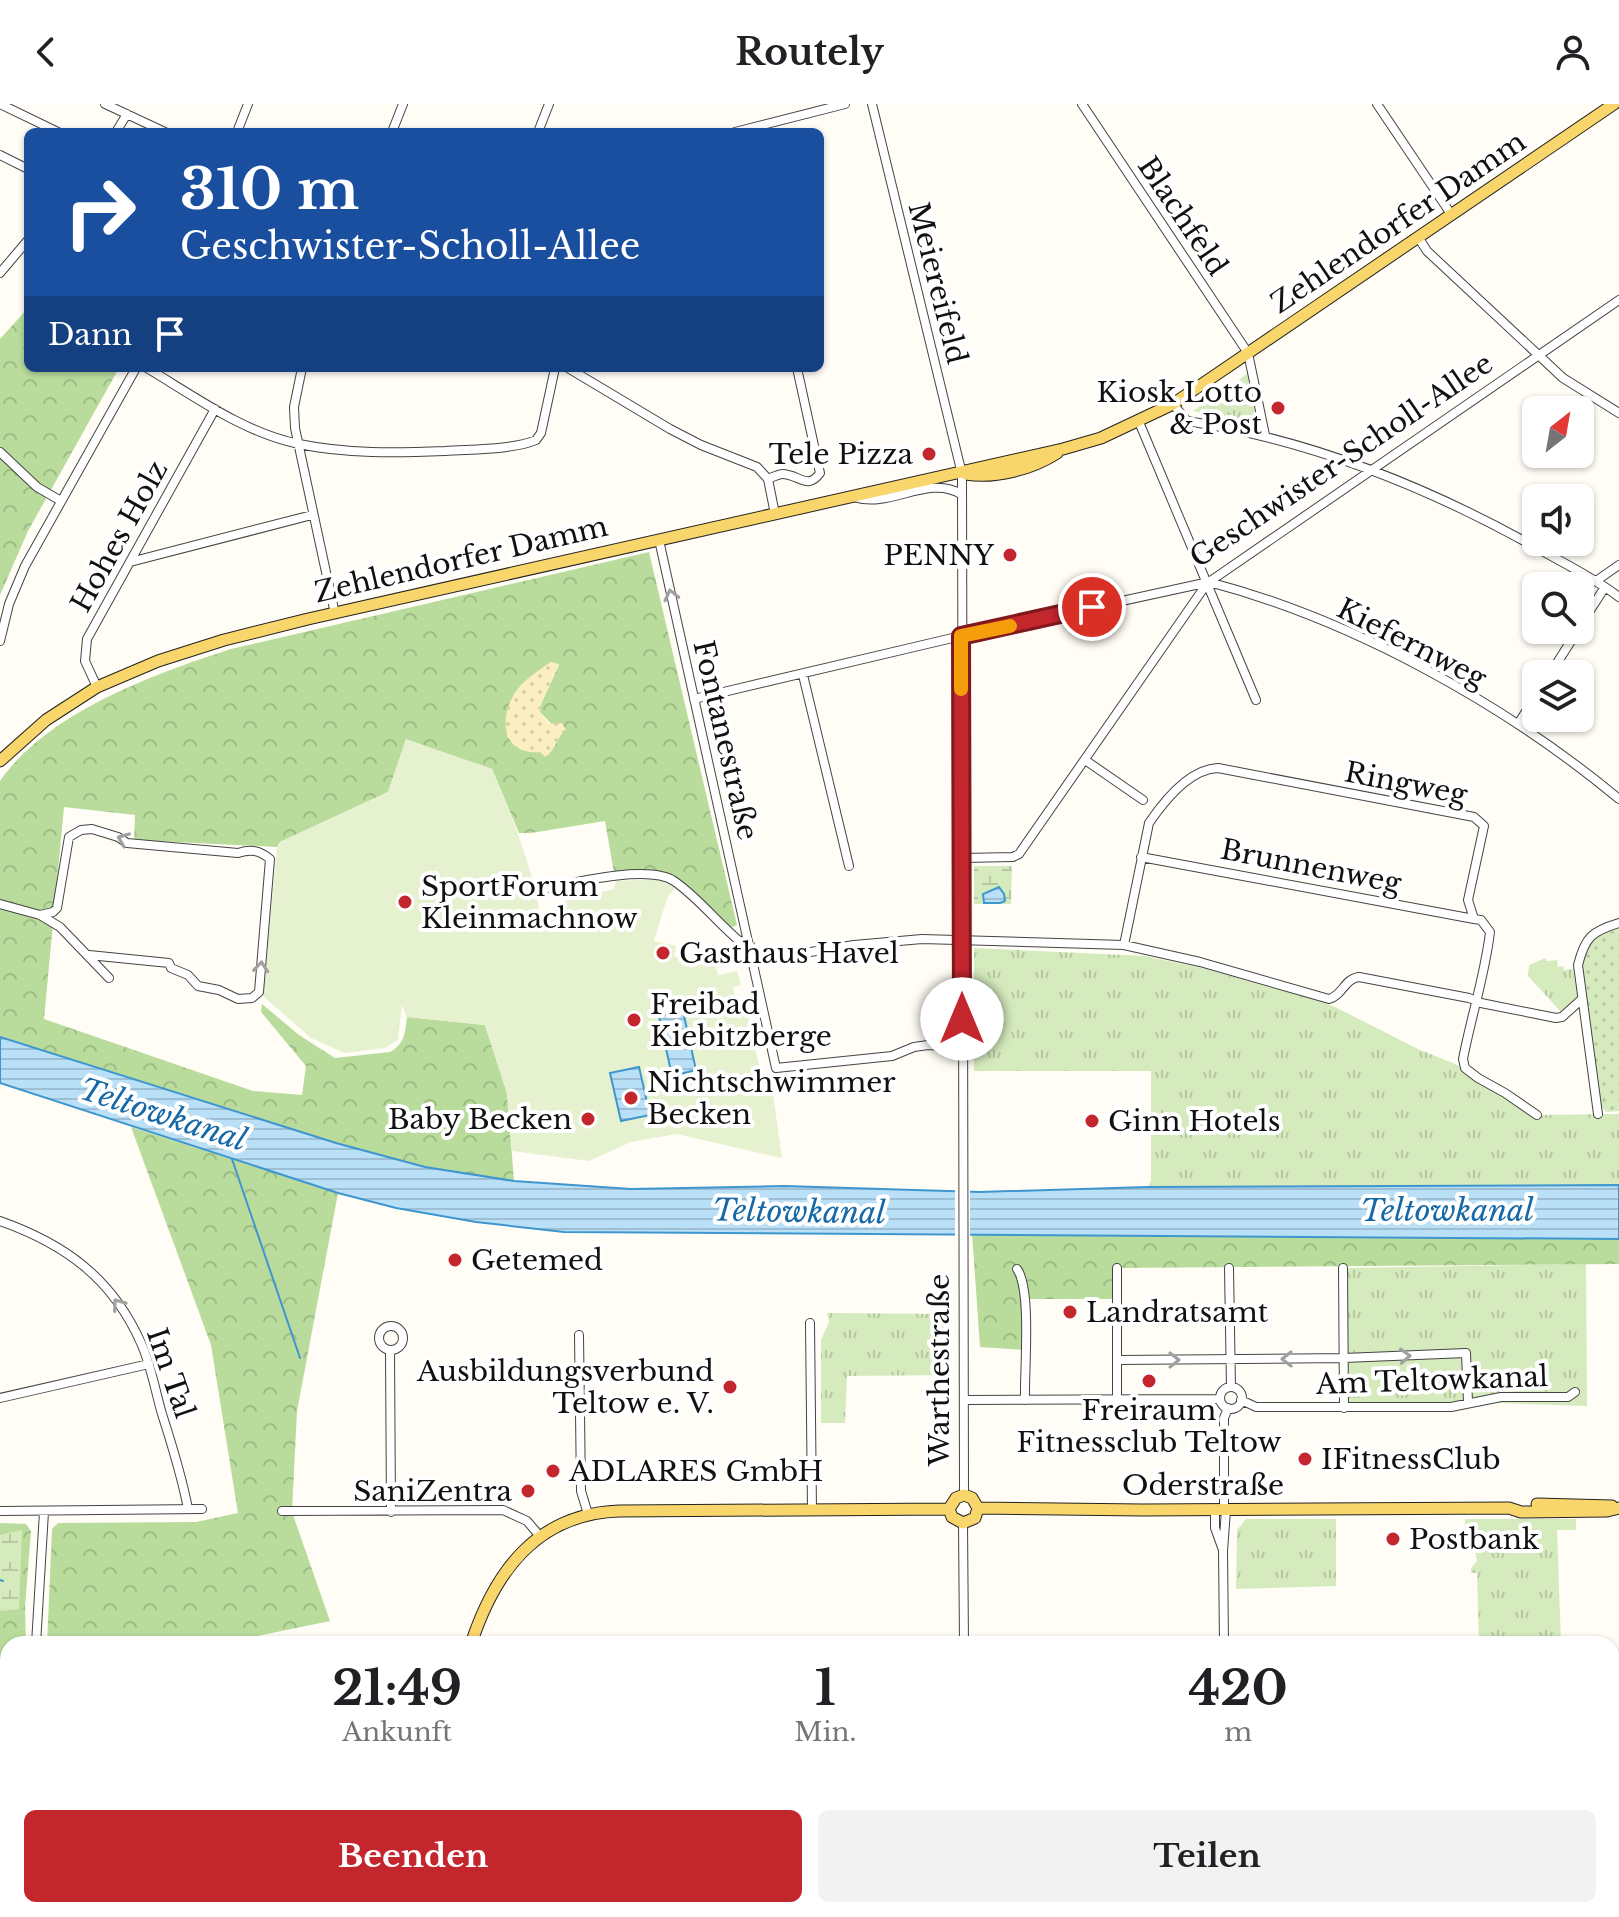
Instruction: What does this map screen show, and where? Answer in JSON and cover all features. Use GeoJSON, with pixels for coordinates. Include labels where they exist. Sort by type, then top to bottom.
{"type":"FeatureCollection","features":[{"type":"Feature","properties":{"kind":"main road","name":"Zehlendorfer Damm"},"geometry":{"type":"LineString","coordinates":[[0,761],[46,720],[97,687],[158,661],[224,640],[659,543],[852,496],[962,474],[1101,438],[1173,404],[1614,104]]}},
{"type":"Feature","properties":{"kind":"main road","name":"Warthestraße"},"geometry":{"type":"LineString","coordinates":[[949,1509],[952,1501],[964,1495],[972,1498],[978,1508]]}},
{"type":"Feature","properties":{"kind":"main road"},"geometry":{"type":"LineString","coordinates":[[474,1636],[505,1572],[539,1535],[556,1525],[588,1514],[619,1511],[949,1509],[952,1517],[963,1523],[975,1518],[978,1508]]}},
{"type":"Feature","properties":{"kind":"main road","name":"Oderstraße"},"geometry":{"type":"LineString","coordinates":[[978,1508],[1509,1508],[1521,1512],[1607,1511],[1619,1508]]}},
{"type":"Feature","properties":{"kind":"street"},"geometry":{"type":"LineString","coordinates":[[0,104],[50,128]]}},
{"type":"Feature","properties":{"kind":"street"},"geometry":{"type":"LineString","coordinates":[[105,104],[157,128]]}},
{"type":"Feature","properties":{"kind":"street"},"geometry":{"type":"LineString","coordinates":[[239,128],[248,104]]}},
{"type":"Feature","properties":{"kind":"street"},"geometry":{"type":"LineString","coordinates":[[394,128],[403,104]]}},
{"type":"Feature","properties":{"kind":"street"},"geometry":{"type":"LineString","coordinates":[[540,128],[549,104]]}},
{"type":"Feature","properties":{"kind":"street"},"geometry":{"type":"LineString","coordinates":[[752,128],[845,104]]}},
{"type":"Feature","properties":{"kind":"street","name":"Meiereifeld"},"geometry":{"type":"LineString","coordinates":[[872,104],[962,474],[962,1046]]}},
{"type":"Feature","properties":{"kind":"street","name":"Blachfeld"},"geometry":{"type":"LineString","coordinates":[[1082,104],[1248,353]]}},
{"type":"Feature","properties":{"kind":"street"},"geometry":{"type":"LineString","coordinates":[[1377,104],[1451,214]]}},
{"type":"Feature","properties":{"kind":"street"},"geometry":{"type":"LineString","coordinates":[[118,128],[127,114]]}},
{"type":"Feature","properties":{"kind":"street"},"geometry":{"type":"LineString","coordinates":[[0,155],[24,167]]}},
{"type":"Feature","properties":{"kind":"street"},"geometry":{"type":"LineString","coordinates":[[1418,237],[1427,251],[1563,378],[1619,413]]}},
{"type":"Feature","properties":{"kind":"street"},"geometry":{"type":"LineString","coordinates":[[0,273],[24,245]]}},
{"type":"Feature","properties":{"kind":"street","name":"Geschwister-Scholl-Allee"},"geometry":{"type":"LineString","coordinates":[[694,699],[1209,582],[1619,300]]}},
{"type":"Feature","properties":{"kind":"street"},"geometry":{"type":"LineString","coordinates":[[1248,353],[1265,435]]}},
{"type":"Feature","properties":{"kind":"street"},"geometry":{"type":"LineString","coordinates":[[0,641],[14,590],[134,372]]}},
{"type":"Feature","properties":{"kind":"street"},"geometry":{"type":"LineString","coordinates":[[154,372],[215,409],[253,428],[297,444],[390,453],[529,443],[539,437],[554,372]]}},
{"type":"Feature","properties":{"kind":"street"},"geometry":{"type":"LineString","coordinates":[[301,372],[294,407],[297,444],[335,614]]}},
{"type":"Feature","properties":{"kind":"street"},"geometry":{"type":"LineString","coordinates":[[575,372],[670,429],[757,467],[768,479],[775,514]]}},
{"type":"Feature","properties":{"kind":"street"},"geometry":{"type":"LineString","coordinates":[[768,479],[782,474],[808,483],[815,481],[820,473],[798,372]]}},
{"type":"Feature","properties":{"kind":"street"},"geometry":{"type":"LineString","coordinates":[[1173,404],[1187,421],[1265,435],[1371,468],[1460,507],[1614,591],[1594,612]]}},
{"type":"Feature","properties":{"kind":"street","name":"Hohes Holz"},"geometry":{"type":"LineString","coordinates":[[97,687],[85,661],[85,647],[215,409]]}},
{"type":"Feature","properties":{"kind":"street"},"geometry":{"type":"LineString","coordinates":[[1139,422],[1209,582],[1256,700]]}},
{"type":"Feature","properties":{"kind":"street"},"geometry":{"type":"LineString","coordinates":[[0,452],[37,487],[61,501]]}},
{"type":"Feature","properties":{"kind":"street"},"geometry":{"type":"LineString","coordinates":[[852,496],[864,500],[885,499],[940,486],[961,494]]}},
{"type":"Feature","properties":{"kind":"street"},"geometry":{"type":"LineString","coordinates":[[130,562],[312,515]]}},
{"type":"Feature","properties":{"kind":"street","name":"Fontanestraße"},"geometry":{"type":"LineString","coordinates":[[659,543],[776,1068],[882,1057],[914,1047],[962,1046]]}},
{"type":"Feature","properties":{"kind":"street"},"geometry":{"type":"LineString","coordinates":[[1596,581],[1619,565]]}},
{"type":"Feature","properties":{"kind":"street"},"geometry":{"type":"LineString","coordinates":[[962,858],[1013,857],[1019,854],[1209,582]]}},
{"type":"Feature","properties":{"kind":"street","name":"Kiefernweg"},"geometry":{"type":"LineString","coordinates":[[1209,582],[1288,608],[1367,641],[1444,680],[1564,755],[1619,799]]}},
{"type":"Feature","properties":{"kind":"street"},"geometry":{"type":"LineString","coordinates":[[803,675],[849,866]]}},
{"type":"Feature","properties":{"kind":"street"},"geometry":{"type":"LineString","coordinates":[[1518,724],[1522,718]]}},
{"type":"Feature","properties":{"kind":"street"},"geometry":{"type":"LineString","coordinates":[[1085,760],[1143,800]]}},
{"type":"Feature","properties":{"kind":"street","name":"Ringweg"},"geometry":{"type":"LineString","coordinates":[[1124,945],[1149,823],[1160,806],[1193,775],[1205,769],[1218,768],[1474,817],[1484,826],[1468,900],[1474,919],[1486,924],[1490,932],[1484,971],[1475,1000]]}},
{"type":"Feature","properties":{"kind":"street"},"geometry":{"type":"LineString","coordinates":[[40,915],[57,908],[69,837],[81,830],[101,831],[127,843],[238,853],[248,850],[263,853],[270,859],[259,992],[252,998],[238,999],[219,990],[198,986],[188,975],[171,968],[169,963],[89,955]]}},
{"type":"Feature","properties":{"kind":"street","name":"Brunnenweg"},"geometry":{"type":"LineString","coordinates":[[1141,857],[1474,919]]}},
{"type":"Feature","properties":{"kind":"street"},"geometry":{"type":"LineString","coordinates":[[533,891],[602,878],[660,874],[685,891],[743,944],[750,945]]}},
{"type":"Feature","properties":{"kind":"street"},"geometry":{"type":"LineString","coordinates":[[0,904],[40,915],[60,927],[109,978]]}},
{"type":"Feature","properties":{"kind":"street"},"geometry":{"type":"LineString","coordinates":[[1598,1114],[1578,965],[1594,931],[1619,923]]}},
{"type":"Feature","properties":{"kind":"street"},"geometry":{"type":"LineString","coordinates":[[754,961],[854,945],[922,939],[1124,945],[1200,962],[1329,999],[1336,997],[1347,982],[1359,977],[1556,1018],[1562,1017],[1582,999]]}},
{"type":"Feature","properties":{"kind":"street"},"geometry":{"type":"LineString","coordinates":[[1475,1000],[1463,1059],[1465,1068],[1537,1115]]}},
{"type":"Feature","properties":{"kind":"street","name":"Warthestraße"},"geometry":{"type":"LineString","coordinates":[[962,1046],[964,1495]]}},
{"type":"Feature","properties":{"kind":"street","name":"Im Tal"},"geometry":{"type":"LineString","coordinates":[[0,1221],[51,1241],[84,1266],[127,1317],[149,1364],[188,1509]]}},
{"type":"Feature","properties":{"kind":"street"},"geometry":{"type":"LineString","coordinates":[[1117,1268],[1117,1398]]}},
{"type":"Feature","properties":{"kind":"street"},"geometry":{"type":"LineString","coordinates":[[1229,1268],[1231,1387]]}},
{"type":"Feature","properties":{"kind":"street"},"geometry":{"type":"LineString","coordinates":[[1343,1268],[1344,1408]]}},
{"type":"Feature","properties":{"kind":"street"},"geometry":{"type":"LineString","coordinates":[[1017,1269],[1021,1274],[1025,1299],[1025,1400]]}},
{"type":"Feature","properties":{"kind":"street"},"geometry":{"type":"LineString","coordinates":[[810,1323],[812,1510]]}},
{"type":"Feature","properties":{"kind":"street"},"geometry":{"type":"LineString","coordinates":[[579,1335],[581,1491],[588,1514]]}},
{"type":"Feature","properties":{"kind":"street"},"geometry":{"type":"LineString","coordinates":[[390,1350],[391,1512]]}},
{"type":"Feature","properties":{"kind":"street"},"geometry":{"type":"LineString","coordinates":[[1117,1360],[1344,1358],[1466,1353],[1468,1402]]}},
{"type":"Feature","properties":{"kind":"street"},"geometry":{"type":"LineString","coordinates":[[0,1398],[149,1364]]}},
{"type":"Feature","properties":{"kind":"street"},"geometry":{"type":"LineString","coordinates":[[1220,1399],[1224,1389],[1231,1387],[1239,1391],[1241,1400],[1238,1406],[1228,1408]]}},
{"type":"Feature","properties":{"kind":"street","name":"Am Teltowkanal"},"geometry":{"type":"LineString","coordinates":[[1241,1400],[1256,1407],[1451,1407],[1501,1397],[1568,1397],[1575,1392]]}},
{"type":"Feature","properties":{"kind":"street"},"geometry":{"type":"LineString","coordinates":[[964,1400],[1220,1399],[1228,1408]]}},
{"type":"Feature","properties":{"kind":"street"},"geometry":{"type":"LineString","coordinates":[[1224,1636],[1223,1551],[1215,1528],[1221,1510],[1224,1418],[1228,1408]]}},
{"type":"Feature","properties":{"kind":"street"},"geometry":{"type":"LineString","coordinates":[[0,1511],[202,1509]]}},
{"type":"Feature","properties":{"kind":"street"},"geometry":{"type":"LineString","coordinates":[[282,1511],[503,1510],[527,1521],[539,1535]]}},
{"type":"Feature","properties":{"kind":"street"},"geometry":{"type":"LineString","coordinates":[[36,1636],[44,1512]]}},
{"type":"Feature","properties":{"kind":"street"},"geometry":{"type":"LineString","coordinates":[[963,1523],[964,1636]]}},
{"type":"Feature","properties":{"kind":"green space"},"geometry":{"type":"Polygon","coordinates":[[[24,312],[24,372],[117,372],[28,531],[0,595],[0,339],[24,312]]]}},
{"type":"Feature","properties":{"kind":"green space"},"geometry":{"type":"Polygon","coordinates":[[[1247,374],[1257,424],[1193,411],[1247,374]]]}},
{"type":"Feature","properties":{"kind":"green space"},"geometry":{"type":"Polygon","coordinates":[[[649,552],[737,925],[730,928],[677,878],[646,870],[614,873],[605,821],[519,833],[492,769],[406,740],[388,792],[280,842],[277,847],[134,840],[135,815],[64,807],[44,1019],[253,1091],[302,1095],[306,1066],[261,1012],[262,1004],[299,1035],[335,1058],[390,1052],[405,1033],[407,1017],[485,1025],[507,1093],[514,1181],[425,1167],[336,1143],[0,1037],[0,781],[46,735],[105,698],[169,670],[231,649],[649,552]],[[551,662],[518,689],[507,736],[514,745],[554,747],[561,734],[540,712],[559,665],[551,662]]]}},
{"type":"Feature","properties":{"kind":"green space"},"geometry":{"type":"Polygon","coordinates":[[[406,739],[492,769],[527,861],[541,919],[564,917],[561,902],[614,889],[616,881],[658,879],[675,888],[667,898],[654,941],[676,946],[674,956],[700,962],[714,959],[718,975],[737,971],[741,985],[733,987],[739,1015],[747,1014],[760,1069],[772,1087],[782,1158],[677,1134],[631,1142],[589,1161],[512,1151],[507,1093],[485,1025],[407,1017],[402,1005],[398,1040],[385,1048],[344,1053],[311,1038],[263,996],[277,847],[280,842],[388,792],[406,739]]]}},
{"type":"Feature","properties":{"kind":"green space"},"geometry":{"type":"Polygon","coordinates":[[[974,866],[1012,866],[1011,904],[974,904],[974,866]]]}},
{"type":"Feature","properties":{"kind":"green space"},"geometry":{"type":"Polygon","coordinates":[[[1619,929],[1619,1111],[1607,1112],[1599,1105],[1581,972],[1587,949],[1595,936],[1619,929]]]}},
{"type":"Feature","properties":{"kind":"green space"},"geometry":{"type":"Polygon","coordinates":[[[974,948],[1145,956],[1272,988],[1286,988],[1335,1007],[1418,1049],[1465,1068],[1537,1115],[1619,1114],[1619,1185],[1148,1187],[1151,1180],[1151,1071],[974,1071],[974,948]]]}},
{"type":"Feature","properties":{"kind":"green space"},"geometry":{"type":"Polygon","coordinates":[[[1545,958],[1547,961],[1557,960],[1558,967],[1563,966],[1564,970],[1573,969],[1578,999],[1562,1013],[1528,976],[1529,965],[1545,958]]]}},
{"type":"Feature","properties":{"kind":"green space"},"geometry":{"type":"Polygon","coordinates":[[[131,1127],[338,1193],[297,1411],[292,1512],[330,1621],[258,1636],[47,1636],[52,1529],[58,1523],[196,1522],[238,1513],[211,1345],[131,1127]]]}},
{"type":"Feature","properties":{"kind":"green space"},"geometry":{"type":"Polygon","coordinates":[[[972,1233],[1619,1239],[1619,1264],[1118,1268],[1117,1299],[1025,1299],[1025,1350],[980,1347],[972,1233]]]}},
{"type":"Feature","properties":{"kind":"green space"},"geometry":{"type":"Polygon","coordinates":[[[1586,1264],[1587,1406],[1468,1402],[1344,1408],[1343,1268],[1586,1264]]]}},
{"type":"Feature","properties":{"kind":"green space"},"geometry":{"type":"Polygon","coordinates":[[[827,1313],[949,1314],[947,1345],[950,1375],[847,1376],[845,1423],[821,1423],[821,1340],[829,1322],[827,1313]]]}},
{"type":"Feature","properties":{"kind":"green space"},"geometry":{"type":"Polygon","coordinates":[[[1246,1519],[1336,1519],[1336,1586],[1236,1589],[1237,1530],[1246,1519]]]}},
{"type":"Feature","properties":{"kind":"green space"},"geometry":{"type":"Polygon","coordinates":[[[1465,1519],[1576,1519],[1576,1530],[1557,1530],[1561,1636],[1479,1636],[1477,1573],[1471,1573],[1477,1561],[1475,1552],[1464,1549],[1465,1519]]]}},
{"type":"Feature","properties":{"kind":"green space"},"geometry":{"type":"Polygon","coordinates":[[[0,1523],[26,1524],[31,1531],[26,1636],[0,1636],[0,1523]]]}},
{"type":"Feature","properties":{"kind":"green space"},"geometry":{"type":"Polygon","coordinates":[[[22,1530],[19,1609],[0,1611],[0,1535],[22,1530]]]}},
{"type":"Feature","properties":{"kind":"sand"},"geometry":{"type":"Polygon","coordinates":[[[551,662],[559,664],[540,712],[549,724],[562,723],[566,730],[545,757],[540,752],[517,748],[507,732],[506,722],[507,711],[517,690],[551,662]]]}},
{"type":"Feature","properties":{"kind":"water"},"geometry":{"type":"Polygon","coordinates":[[[999,887],[1005,901],[984,903],[983,894],[999,887]]]}},
{"type":"Feature","properties":{"kind":"water"},"geometry":{"type":"Polygon","coordinates":[[[683,1011],[696,1070],[672,1076],[659,1016],[683,1011]]]}},
{"type":"Feature","properties":{"kind":"water","name":"Teltowkanal"},"geometry":{"type":"Polygon","coordinates":[[[0,1037],[336,1143],[425,1167],[514,1181],[631,1189],[784,1186],[980,1192],[1148,1187],[1619,1185],[1619,1239],[564,1232],[476,1222],[396,1208],[338,1193],[0,1083],[0,1037]]]}},
{"type":"Feature","properties":{"kind":"water","name":"Nichtschwimmer Becken"},"geometry":{"type":"Polygon","coordinates":[[[639,1067],[650,1115],[621,1121],[610,1073],[639,1067]]]}},
{"type":"Feature","properties":{"kind":"pier"},"geometry":{"type":"Polygon","coordinates":[[[955,1187],[970,1187],[970,1237],[955,1238],[955,1187]]]}},
{"type":"Feature","properties":{"kind":"waterway","name":"Teltowkanal"},"geometry":{"type":"LineString","coordinates":[[232,1159],[300,1358]]}},
{"type":"Feature","properties":{"kind":"slow traffic"},"geometry":{"type":"LineString","coordinates":[[961,689],[961,636],[1010,626]]}},
{"type":"Feature","properties":{"kind":"place","name":"Kiosk Lotto & Post"},"geometry":{"type":"Point","coordinates":[1278,408]}},
{"type":"Feature","properties":{"kind":"place","name":"Tele Pizza"},"geometry":{"type":"Point","coordinates":[929,454]}},
{"type":"Feature","properties":{"kind":"place","name":"PENNY"},"geometry":{"type":"Point","coordinates":[1010,555]}},
{"type":"Feature","properties":{"kind":"place","name":"SportForum Kleinmachnow"},"geometry":{"type":"Point","coordinates":[405,902]}},
{"type":"Feature","properties":{"kind":"place","name":"Gasthaus Havel"},"geometry":{"type":"Point","coordinates":[663,953]}},
{"type":"Feature","properties":{"kind":"place","name":"Freibad Kiebitzberge"},"geometry":{"type":"Point","coordinates":[634,1020]}},
{"type":"Feature","properties":{"kind":"place","name":"Nichtschwimmer Becken"},"geometry":{"type":"Point","coordinates":[631,1098]}},
{"type":"Feature","properties":{"kind":"place","name":"Baby Becken"},"geometry":{"type":"Point","coordinates":[588,1119]}},
{"type":"Feature","properties":{"kind":"place","name":"Ginn Hotels"},"geometry":{"type":"Point","coordinates":[1092,1121]}},
{"type":"Feature","properties":{"kind":"place","name":"Getemed"},"geometry":{"type":"Point","coordinates":[455,1260]}},
{"type":"Feature","properties":{"kind":"place","name":"Landratsamt"},"geometry":{"type":"Point","coordinates":[1070,1312]}},
{"type":"Feature","properties":{"kind":"place","name":"Freiraum Fitnessclub Teltow"},"geometry":{"type":"Point","coordinates":[1149,1381]}},
{"type":"Feature","properties":{"kind":"place","name":"Ausbildungsverbund Teltow e. V."},"geometry":{"type":"Point","coordinates":[730,1387]}},
{"type":"Feature","properties":{"kind":"place","name":"IFitnessClub"},"geometry":{"type":"Point","coordinates":[1305,1459]}},
{"type":"Feature","properties":{"kind":"place","name":"ADLARES GmbH"},"geometry":{"type":"Point","coordinates":[553,1471]}},
{"type":"Feature","properties":{"kind":"place","name":"SaniZentra"},"geometry":{"type":"Point","coordinates":[528,1491]}},
{"type":"Feature","properties":{"kind":"place","name":"Postbank"},"geometry":{"type":"Point","coordinates":[1393,1539]}},
{"type":"Feature","properties":{"kind":"route"},"geometry":{"type":"LineString","coordinates":[[962,1019],[961,636],[1092,607]]}}]}
